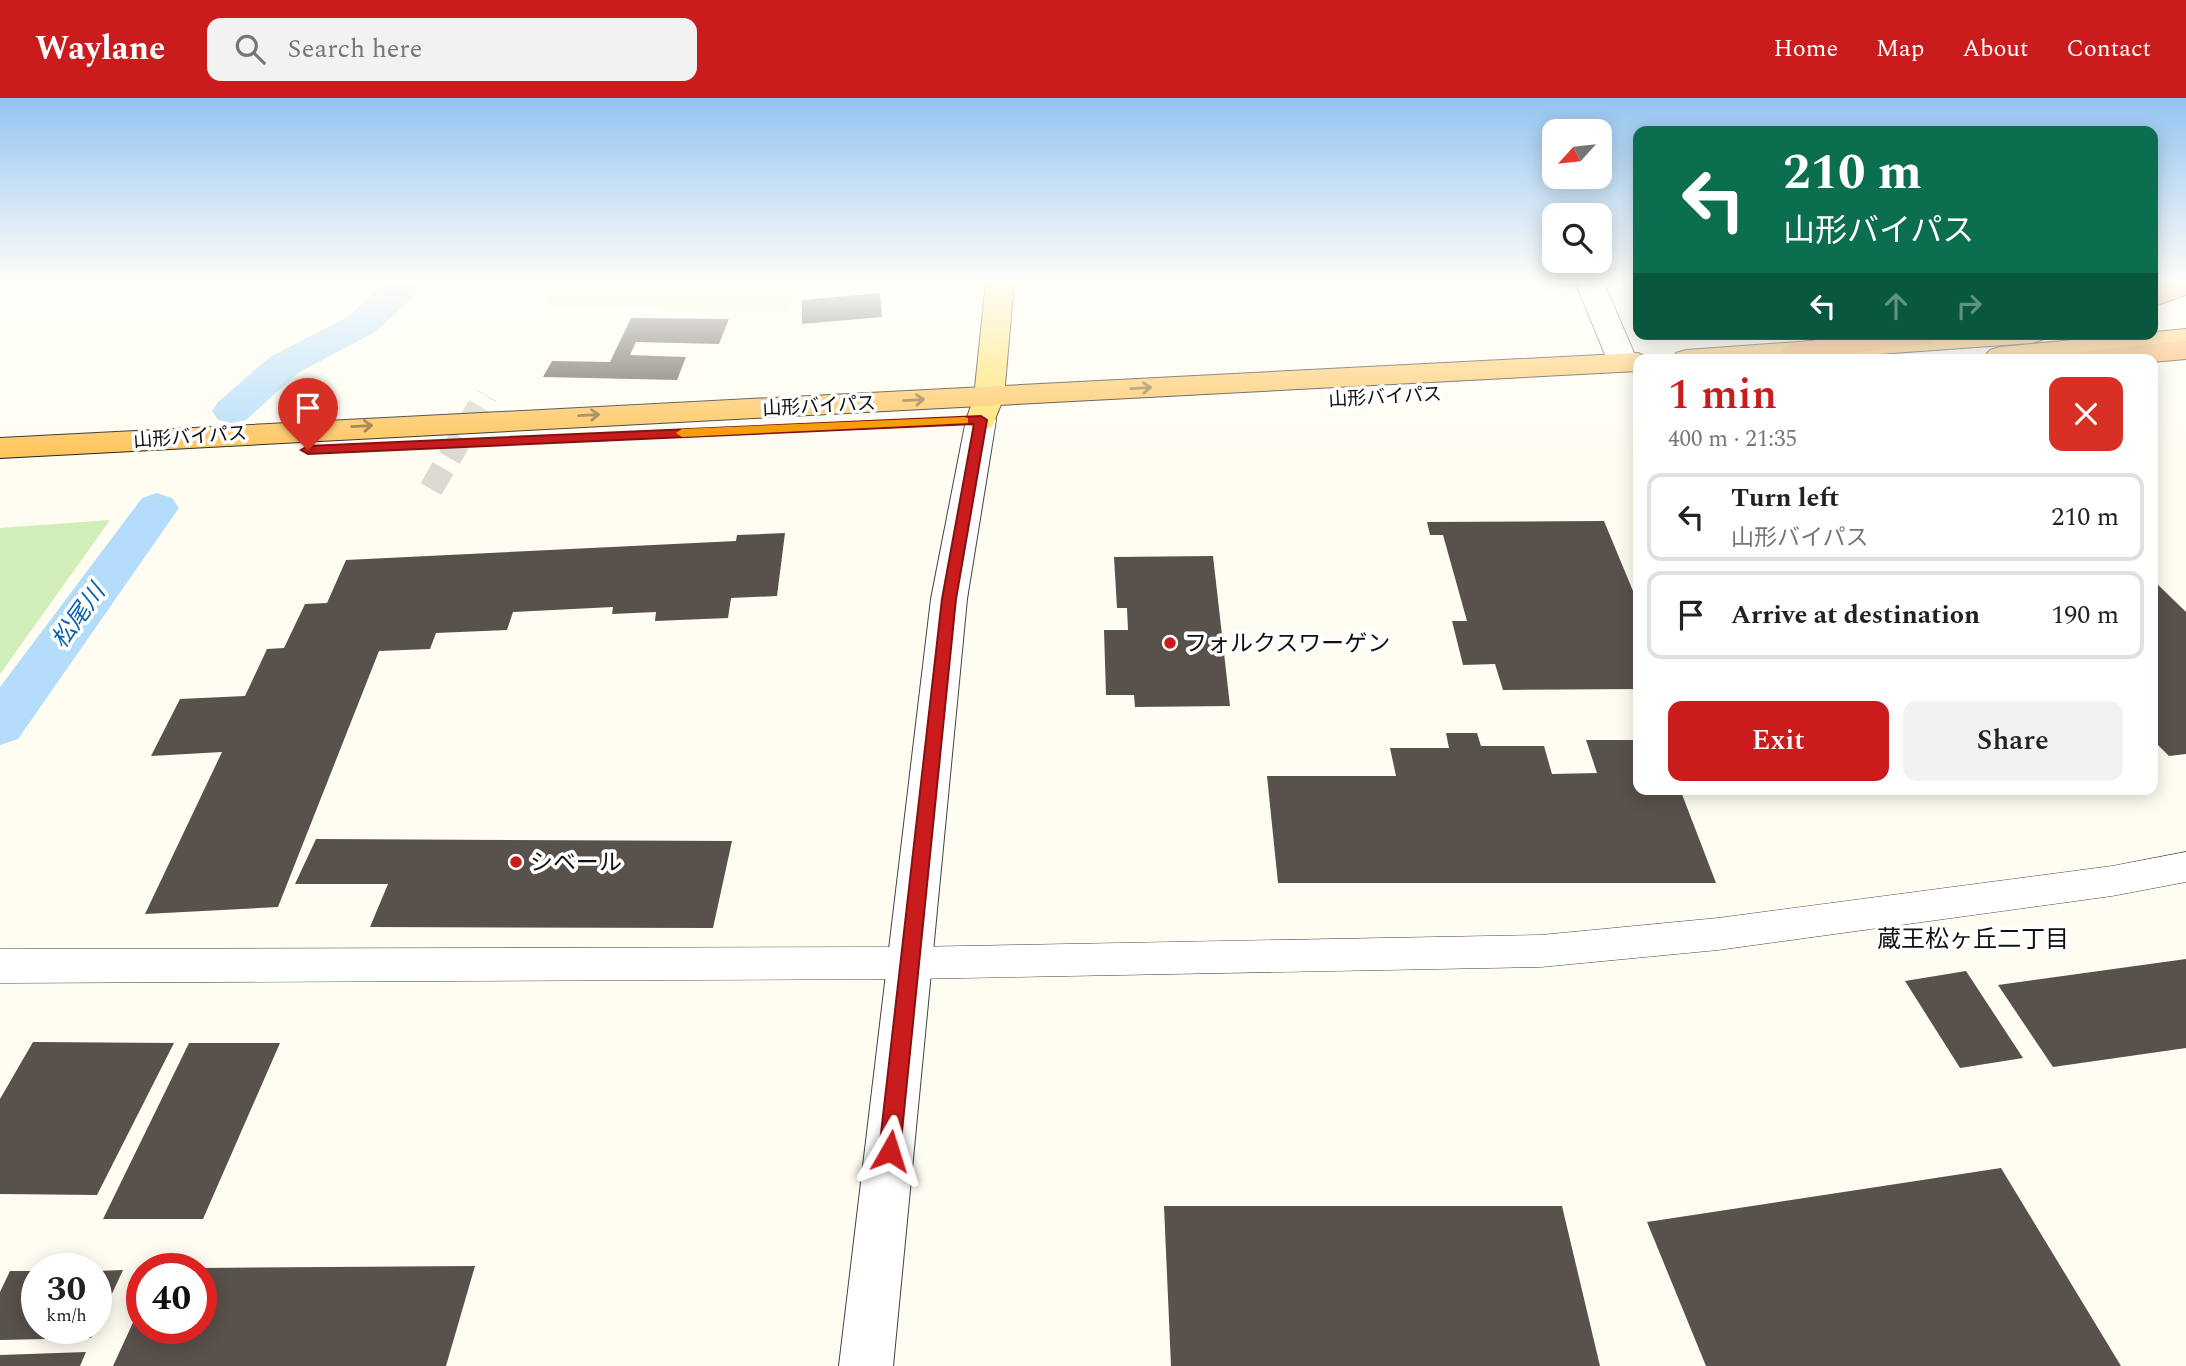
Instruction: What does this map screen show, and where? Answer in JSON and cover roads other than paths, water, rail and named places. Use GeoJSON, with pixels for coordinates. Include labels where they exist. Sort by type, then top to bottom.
{"type":"FeatureCollection","features":[{"type":"Feature","properties":{"kind":"highway"},"geometry":{"type":"LineString","coordinates":[[1796,352],[1884,340]]}},
{"type":"Feature","properties":{"kind":"highway"},"geometry":{"type":"LineString","coordinates":[[1765,354],[1951,340]]}},
{"type":"Feature","properties":{"kind":"highway"},"geometry":{"type":"LineString","coordinates":[[2021,354],[2164,340]]}},
{"type":"Feature","properties":{"kind":"highway"},"geometry":{"type":"LineString","coordinates":[[2144,354],[2186,350]]}},
{"type":"Feature","properties":{"kind":"highway","name":"山形バイパス"},"geometry":{"type":"LineString","coordinates":[[0,466],[1633,368]]}},
{"type":"Feature","properties":{"kind":"highway","name":"山形バイパス"},"geometry":{"type":"LineString","coordinates":[[0,448],[463,421],[985,408]]}},
{"type":"Feature","properties":{"kind":"main road"},"geometry":{"type":"LineString","coordinates":[[985,408],[993,340]]}},
{"type":"Feature","properties":{"kind":"street"},"geometry":{"type":"LineString","coordinates":[[1619,340],[1633,368]]}},
{"type":"Feature","properties":{"kind":"street"},"geometry":{"type":"LineString","coordinates":[[866,1366],[949,599],[985,408]]}},
{"type":"Feature","properties":{"kind":"street"},"geometry":{"type":"LineString","coordinates":[[0,966],[910,962],[1541,951],[1718,934],[2112,881],[2186,867]]}},
{"type":"Feature","properties":{"kind":"waterway","name":"松尾川"},"geometry":{"type":"LineString","coordinates":[[232,411],[284,365],[331,340]]}},
{"type":"Feature","properties":{"kind":"waterway","name":"松尾川"},"geometry":{"type":"LineString","coordinates":[[0,725],[157,508]]}},
{"type":"Feature","properties":{"kind":"tunnel"},"geometry":{"type":"LineString","coordinates":[[431,489],[486,395]]}},
{"type":"Feature","properties":{"kind":"place","name":"フォルクスワーゲン"},"geometry":{"type":"Point","coordinates":[1170,643]}},
{"type":"Feature","properties":{"kind":"place","name":"シベール"},"geometry":{"type":"Point","coordinates":[516,862]}},
{"type":"Feature","properties":{"kind":"district","name":"蔵王松ヶ丘二丁目"},"geometry":{"type":"Point","coordinates":[1973,939]}}]}
